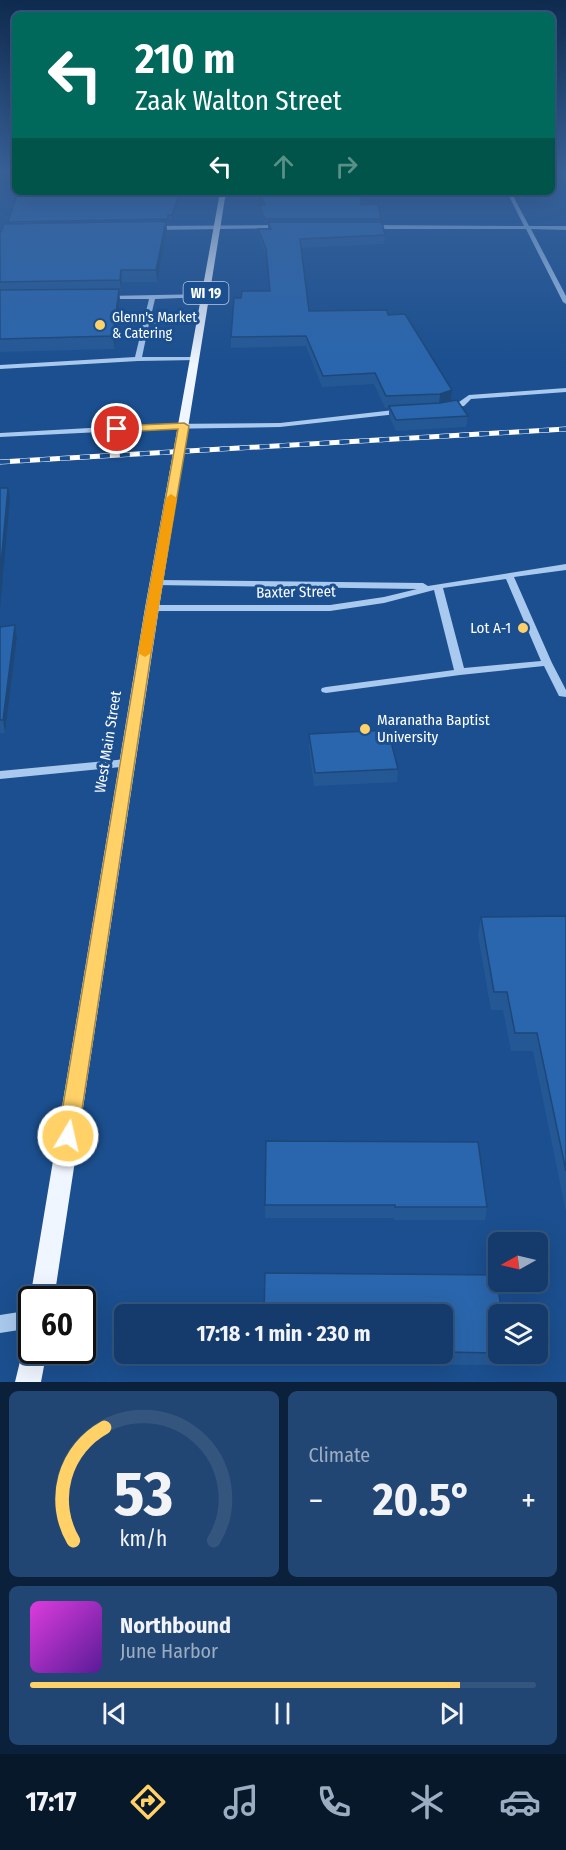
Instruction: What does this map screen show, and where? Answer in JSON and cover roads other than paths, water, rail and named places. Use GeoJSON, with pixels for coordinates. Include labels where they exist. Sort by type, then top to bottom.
{"type":"FeatureCollection","features":[{"type":"Feature","properties":{"kind":"main road","name":"West Main Street"},"geometry":{"type":"LineString","coordinates":[[44,1286],[152,608],[216,235]]}},
{"type":"Feature","properties":{"kind":"main road"},"geometry":{"type":"LineString","coordinates":[[28,1382],[31,1364]]}},
{"type":"Feature","properties":{"kind":"street"},"geometry":{"type":"LineString","coordinates":[[531,235],[566,302]]}},
{"type":"Feature","properties":{"kind":"street"},"geometry":{"type":"LineString","coordinates":[[98,297],[206,295]]}},
{"type":"Feature","properties":{"kind":"street"},"geometry":{"type":"LineString","coordinates":[[138,359],[152,297]]}},
{"type":"Feature","properties":{"kind":"street"},"geometry":{"type":"LineString","coordinates":[[146,322],[202,320]]}},
{"type":"Feature","properties":{"kind":"street"},"geometry":{"type":"LineString","coordinates":[[0,367],[138,359],[195,359]]}},
{"type":"Feature","properties":{"kind":"street"},"geometry":{"type":"LineString","coordinates":[[439,409],[460,404],[469,397],[566,390]]}},
{"type":"Feature","properties":{"kind":"street"},"geometry":{"type":"LineString","coordinates":[[0,435],[184,426],[244,427],[295,424],[347,419],[365,413],[408,411]]}},
{"type":"Feature","properties":{"kind":"street","name":"Baxter Street"},"geometry":{"type":"LineString","coordinates":[[152,608],[330,608],[373,602],[438,586],[566,567]]}},
{"type":"Feature","properties":{"kind":"street"},"geometry":{"type":"LineString","coordinates":[[509,576],[547,663],[563,694],[566,694]]}},
{"type":"Feature","properties":{"kind":"street","name":"Baxter Street"},"geometry":{"type":"LineString","coordinates":[[157,583],[438,586]]}},
{"type":"Feature","properties":{"kind":"street"},"geometry":{"type":"LineString","coordinates":[[438,586],[460,672]]}},
{"type":"Feature","properties":{"kind":"street"},"geometry":{"type":"LineString","coordinates":[[326,690],[547,663]]}},
{"type":"Feature","properties":{"kind":"street"},"geometry":{"type":"LineString","coordinates":[[0,775],[127,763]]}},
{"type":"Feature","properties":{"kind":"street"},"geometry":{"type":"LineString","coordinates":[[0,1324],[18,1321]]}},
{"type":"Feature","properties":{"kind":"railway"},"geometry":{"type":"LineString","coordinates":[[0,462],[566,429]]}},
{"type":"Feature","properties":{"kind":"place","name":"Glenn's Market & Catering"},"geometry":{"type":"Point","coordinates":[100,325]}},
{"type":"Feature","properties":{"kind":"place","name":"Lot A-1"},"geometry":{"type":"Point","coordinates":[523,628]}},
{"type":"Feature","properties":{"kind":"place","name":"Maranatha Baptist University"},"geometry":{"type":"Point","coordinates":[365,729]}}]}
